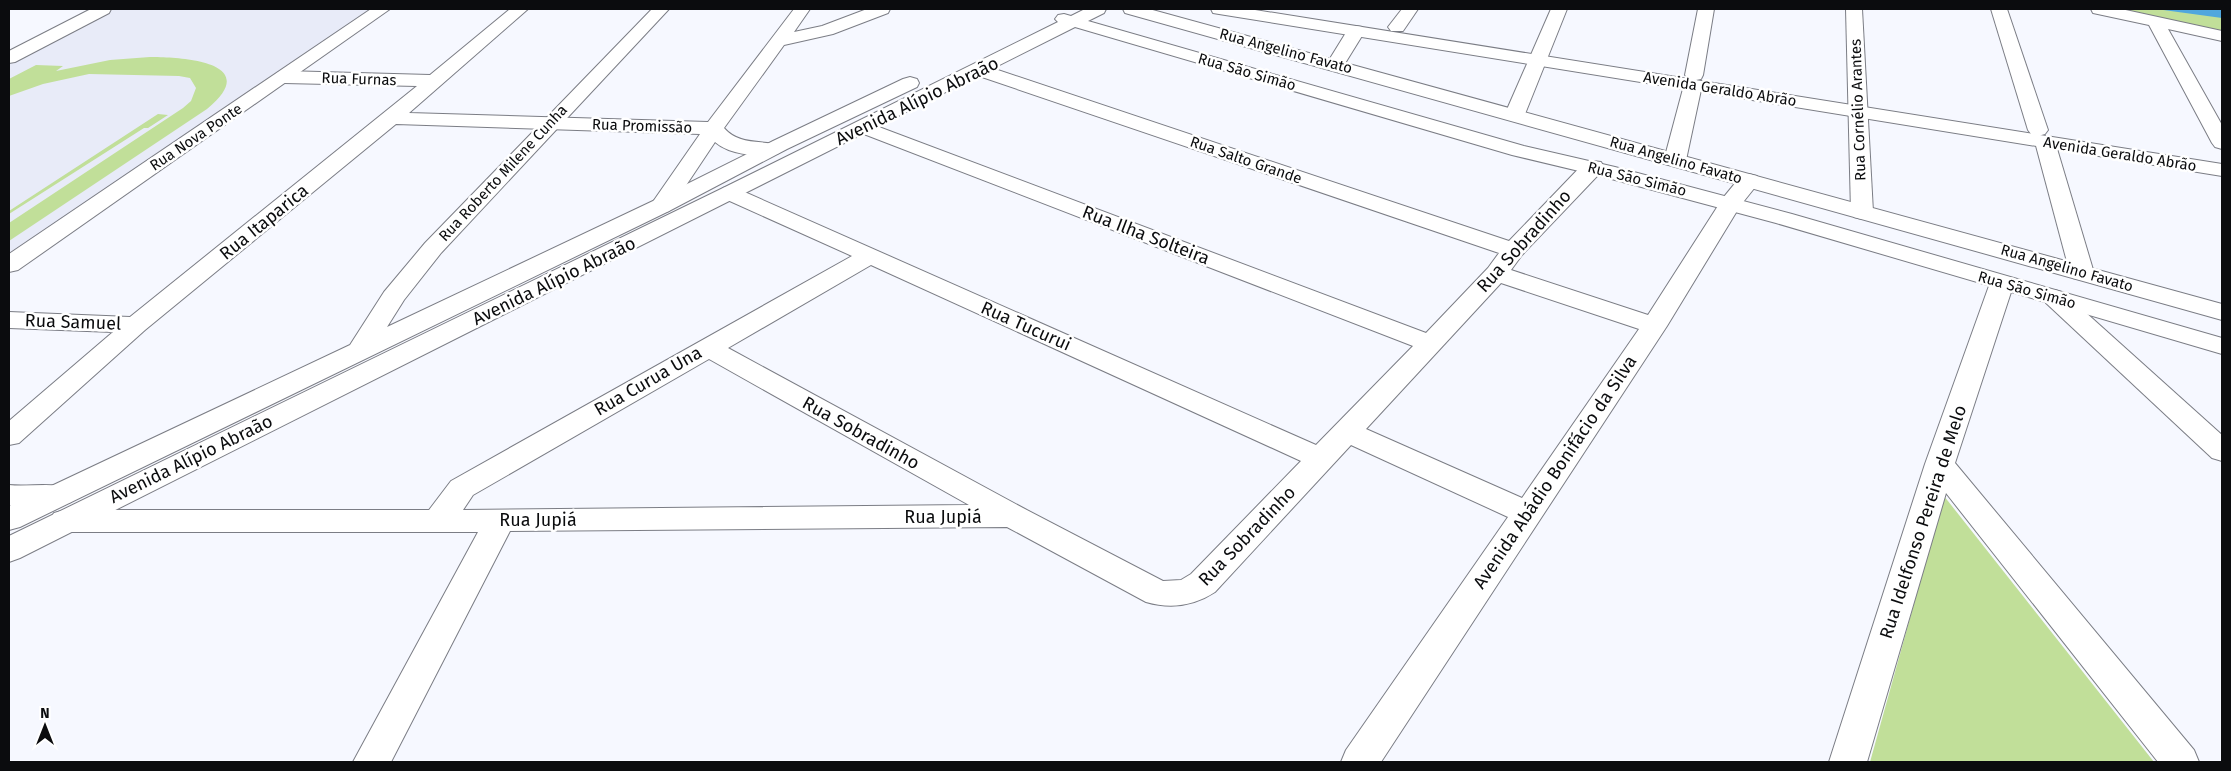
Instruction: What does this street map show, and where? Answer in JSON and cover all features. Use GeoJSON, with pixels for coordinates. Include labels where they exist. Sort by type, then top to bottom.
{"type":"FeatureCollection","features":[{"type":"Feature","properties":{"kind":"street"},"geometry":{"type":"LineString","coordinates":[[9,58],[102,9]]}},
{"type":"Feature","properties":{"kind":"street","name":"Rua Nova Ponte"},"geometry":{"type":"LineString","coordinates":[[9,265],[382,9]]}},
{"type":"Feature","properties":{"kind":"street","name":"Rua Itaparica"},"geometry":{"type":"LineString","coordinates":[[9,436],[136,325],[391,118],[520,9]]}},
{"type":"Feature","properties":{"kind":"street","name":"Rua Roberto Milene Cunha"},"geometry":{"type":"LineString","coordinates":[[360,350],[393,297],[412,272],[550,123],[661,9]]}},
{"type":"Feature","properties":{"kind":"street"},"geometry":{"type":"LineString","coordinates":[[660,206],[714,128],[802,9]]}},
{"type":"Feature","properties":{"kind":"street"},"geometry":{"type":"LineString","coordinates":[[779,41],[827,30],[882,9]]}},
{"type":"Feature","properties":{"kind":"street","name":"Avenida Alípio Abraão"},"geometry":{"type":"LineString","coordinates":[[9,550],[63,508],[360,350],[660,206],[772,149],[1062,15],[1098,9]]}},
{"type":"Feature","properties":{"kind":"street","name":"Rua Angelino Favato"},"geometry":{"type":"LineString","coordinates":[[1131,9],[1675,160],[1740,192],[1862,212],[2222,312]]}},
{"type":"Feature","properties":{"kind":"street","name":"Avenida Geraldo Abrão"},"geometry":{"type":"LineString","coordinates":[[1218,9],[1259,12],[1356,31],[1539,56],[1858,106],[2041,136],[2222,170]]}},
{"type":"Feature","properties":{"kind":"street","name":"Avenida Geraldo Abrão"},"geometry":{"type":"LineString","coordinates":[[1282,9],[1398,27],[1539,56]]}},
{"type":"Feature","properties":{"kind":"street"},"geometry":{"type":"LineString","coordinates":[[1398,27],[1410,9]]}},
{"type":"Feature","properties":{"kind":"street"},"geometry":{"type":"LineString","coordinates":[[1514,114],[1559,9]]}},
{"type":"Feature","properties":{"kind":"street"},"geometry":{"type":"LineString","coordinates":[[1675,160],[1693,80],[1706,9]]}},
{"type":"Feature","properties":{"kind":"street","name":"Rua Cornélio Arantes"},"geometry":{"type":"LineString","coordinates":[[1854,9],[1862,212]]}},
{"type":"Feature","properties":{"kind":"street"},"geometry":{"type":"LineString","coordinates":[[1999,9],[2041,136],[2082,272]]}},
{"type":"Feature","properties":{"kind":"street"},"geometry":{"type":"LineString","coordinates":[[2099,9],[2222,36]]}},
{"type":"Feature","properties":{"kind":"street","name":"Avenida Alípio Abraão"},"geometry":{"type":"LineString","coordinates":[[9,519],[63,508],[732,193],[980,70],[1062,15]]}},
{"type":"Feature","properties":{"kind":"street","name":"Rua São Simão"},"geometry":{"type":"LineString","coordinates":[[1062,15],[1519,151],[1592,167],[1740,192],[2002,283],[2222,346]]}},
{"type":"Feature","properties":{"kind":"street"},"geometry":{"type":"LineString","coordinates":[[2155,21],[2222,142]]}},
{"type":"Feature","properties":{"kind":"street"},"geometry":{"type":"LineString","coordinates":[[1334,64],[1356,31]]}},
{"type":"Feature","properties":{"kind":"street","name":"Rua Salto Grande"},"geometry":{"type":"LineString","coordinates":[[980,70],[1513,250]]}},
{"type":"Feature","properties":{"kind":"street","name":"Rua Furnas"},"geometry":{"type":"LineString","coordinates":[[284,77],[433,81]]}},
{"type":"Feature","properties":{"kind":"street","name":"Rua Promissão"},"geometry":{"type":"LineString","coordinates":[[391,118],[714,128]]}},
{"type":"Feature","properties":{"kind":"street","name":"Rua Ilha Solteira"},"geometry":{"type":"LineString","coordinates":[[863,127],[1429,343]]}},
{"type":"Feature","properties":{"kind":"street"},"geometry":{"type":"LineString","coordinates":[[714,128],[720,138],[735,146],[772,149],[801,158]]}},
{"type":"Feature","properties":{"kind":"street","name":"Avenida Geraldo Abrão"},"geometry":{"type":"LineString","coordinates":[[2041,136],[2222,160]]}},
{"type":"Feature","properties":{"kind":"street","name":"Rua Sobradinho"},"geometry":{"type":"LineString","coordinates":[[707,347],[1012,516],[1158,593],[1183,593],[1194,590],[1203,583],[1497,273],[1513,250],[1592,167]]}},
{"type":"Feature","properties":{"kind":"street","name":"Avenida Abádio Bonifácio da Silva"},"geometry":{"type":"LineString","coordinates":[[1360,762],[1654,326],[1740,192]]}},
{"type":"Feature","properties":{"kind":"street","name":"Rua Tucurui"},"geometry":{"type":"LineString","coordinates":[[732,193],[1321,459]]}},
{"type":"Feature","properties":{"kind":"street","name":"Rua Curua Una"},"geometry":{"type":"LineString","coordinates":[[438,521],[462,488],[870,256]]}},
{"type":"Feature","properties":{"kind":"street"},"geometry":{"type":"LineString","coordinates":[[1497,273],[1654,326]]}},
{"type":"Feature","properties":{"kind":"street","name":"Rua Idelfonso Pereira de Melo"},"geometry":{"type":"LineString","coordinates":[[1848,762],[1940,464],[2002,283]]}},
{"type":"Feature","properties":{"kind":"street"},"geometry":{"type":"LineString","coordinates":[[2055,298],[2222,451]]}},
{"type":"Feature","properties":{"kind":"street","name":"Rua Samuel"},"geometry":{"type":"LineString","coordinates":[[9,320],[136,325]]}},
{"type":"Feature","properties":{"kind":"street"},"geometry":{"type":"LineString","coordinates":[[1347,432],[1527,513]]}},
{"type":"Feature","properties":{"kind":"street"},"geometry":{"type":"LineString","coordinates":[[1940,464],[2180,762]]}},
{"type":"Feature","properties":{"kind":"street","name":"Avenida Alípio Abraão"},"geometry":{"type":"LineString","coordinates":[[9,495],[24,497],[63,508]]}},
{"type":"Feature","properties":{"kind":"street","name":"Rua Jupiá"},"geometry":{"type":"LineString","coordinates":[[63,508],[438,521],[1012,516]]}},
{"type":"Feature","properties":{"kind":"street"},"geometry":{"type":"LineString","coordinates":[[372,762],[500,520]]}},
{"type":"Feature","properties":{"kind":"shaded area"},"geometry":{"type":"Polygon","coordinates":[[[109,9],[379,9],[9,265],[9,62],[109,9]]]}},
{"type":"Feature","properties":{"kind":"green space"},"geometry":{"type":"Polygon","coordinates":[[[2099,9],[2222,9],[2222,36],[2099,9]]]}},
{"type":"Feature","properties":{"kind":"green space"},"geometry":{"type":"Polygon","coordinates":[[[150,57],[198,61],[212,65],[223,72],[227,81],[222,93],[207,109],[9,241],[9,223],[183,108],[191,101],[196,88],[190,78],[179,76],[89,74],[43,84],[9,96],[9,79],[36,65],[63,66],[56,71],[110,60],[150,57]]]}},
{"type":"Feature","properties":{"kind":"green space"},"geometry":{"type":"Polygon","coordinates":[[[158,114],[168,115],[148,128],[144,128],[9,214],[9,211],[158,114]]]}},
{"type":"Feature","properties":{"kind":"green space"},"geometry":{"type":"Polygon","coordinates":[[[1944,496],[2154,762],[1870,762],[1944,496]]]}},
{"type":"Feature","properties":{"kind":"water"},"geometry":{"type":"Polygon","coordinates":[[[2156,9],[2222,9],[2222,18],[2156,9]]]}}]}
